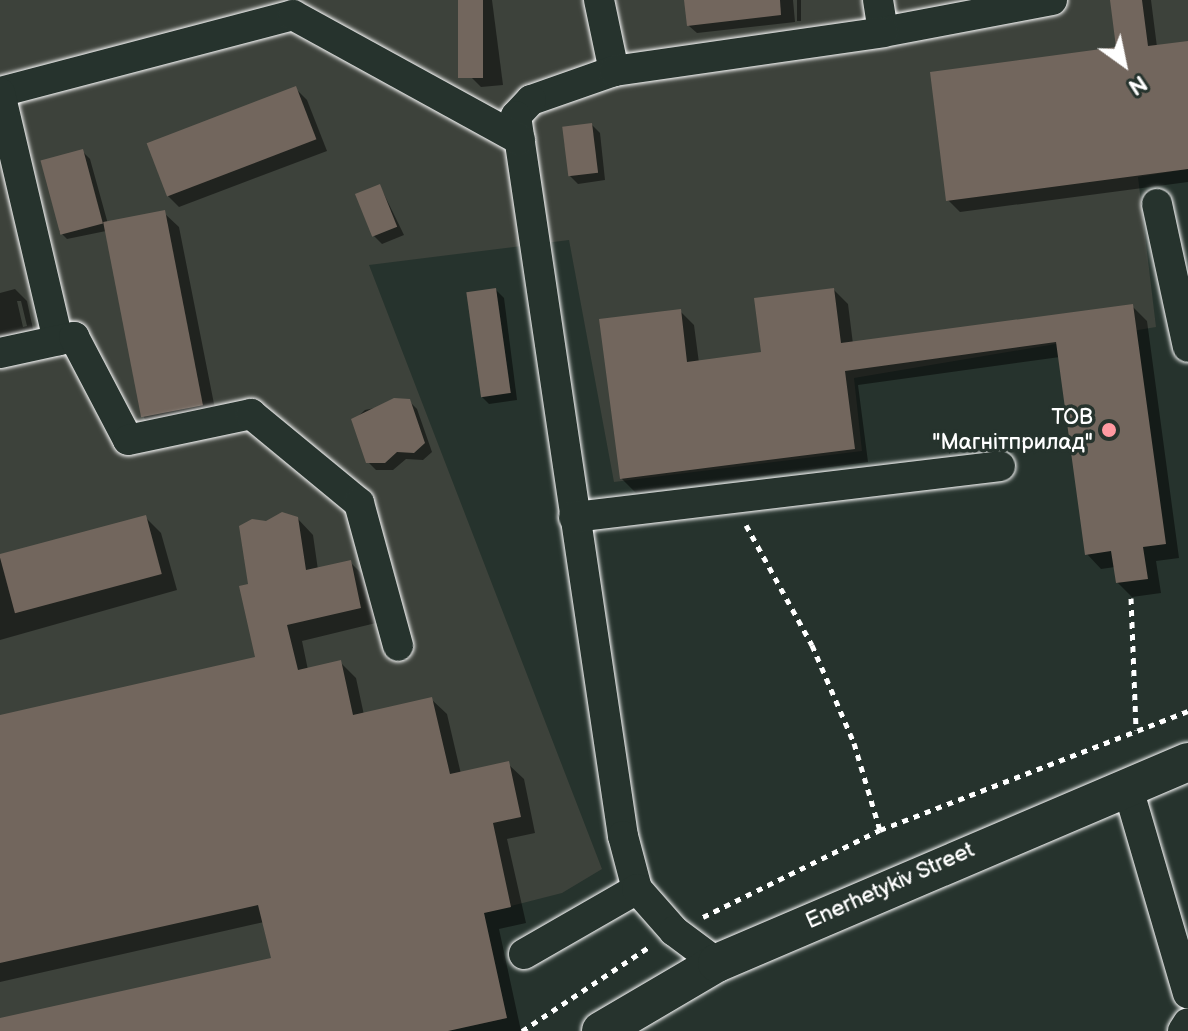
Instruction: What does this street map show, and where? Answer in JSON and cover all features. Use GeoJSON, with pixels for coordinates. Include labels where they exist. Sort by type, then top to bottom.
{"type":"FeatureCollection","features":[{"type":"Feature","properties":{"kind":"main road","name":"Enerhetykiv Street"},"geometry":{"type":"LineString","coordinates":[[611,1028],[717,963],[1127,785],[1188,762]]}},
{"type":"Feature","properties":{"kind":"lane"},"geometry":{"type":"LineString","coordinates":[[599,0],[614,71]]}},
{"type":"Feature","properties":{"kind":"lane"},"geometry":{"type":"LineString","coordinates":[[878,0],[883,32]]}},
{"type":"Feature","properties":{"kind":"lane"},"geometry":{"type":"LineString","coordinates":[[717,963],[674,931],[637,889],[623,836],[516,116],[531,100],[614,71],[883,32],[1052,0]]}},
{"type":"Feature","properties":{"kind":"lane"},"geometry":{"type":"LineString","coordinates":[[58,340],[0,93],[293,15],[520,140]]}},
{"type":"Feature","properties":{"kind":"lane"},"geometry":{"type":"LineString","coordinates":[[1157,204],[1188,347]]}},
{"type":"Feature","properties":{"kind":"lane"},"geometry":{"type":"LineString","coordinates":[[0,353],[74,337],[128,440],[251,414],[359,503],[398,646]]}},
{"type":"Feature","properties":{"kind":"lane"},"geometry":{"type":"LineString","coordinates":[[574,517],[734,502],[1000,466]]}},
{"type":"Feature","properties":{"kind":"lane"},"geometry":{"type":"LineString","coordinates":[[1127,785],[1188,993]]}},
{"type":"Feature","properties":{"kind":"lane"},"geometry":{"type":"LineString","coordinates":[[524,954],[637,889]]}},
{"type":"Feature","properties":{"kind":"lane"},"geometry":{"type":"LineString","coordinates":[[1183,1031],[1188,1023]]}},
{"type":"Feature","properties":{"kind":"path"},"geometry":{"type":"LineString","coordinates":[[734,502],[812,645],[854,743],[880,830]]}},
{"type":"Feature","properties":{"kind":"path"},"geometry":{"type":"LineString","coordinates":[[1131,598],[1136,730]]}},
{"type":"Feature","properties":{"kind":"path"},"geometry":{"type":"LineString","coordinates":[[522,1031],[674,931],[880,830],[1188,711]]}},
{"type":"Feature","properties":{"kind":"shaded area"},"geometry":{"type":"Polygon","coordinates":[[[0,0],[1188,0],[1188,169],[1138,177],[1156,327],[854,378],[862,451],[614,482],[569,240],[369,265],[602,869],[562,893],[484,913],[507,1018],[448,1031],[0,1031],[0,0]]]}},
{"type":"Feature","properties":{"kind":"building"},"geometry":{"type":"Polygon","coordinates":[[[458,0],[483,0],[483,78],[458,78],[458,0]]]}},
{"type":"Feature","properties":{"kind":"building"},"geometry":{"type":"Polygon","coordinates":[[[684,0],[780,0],[781,15],[687,26],[684,0]]]}},
{"type":"Feature","properties":{"kind":"building"},"geometry":{"type":"Polygon","coordinates":[[[1110,0],[1142,0],[1148,46],[1188,41],[1188,169],[946,201],[930,72],[1116,47],[1110,0]]]}},
{"type":"Feature","properties":{"kind":"building"},"geometry":{"type":"Polygon","coordinates":[[[296,86],[316,139],[167,197],[147,143],[296,86]]]}},
{"type":"Feature","properties":{"kind":"building"},"geometry":{"type":"Polygon","coordinates":[[[592,123],[598,173],[568,176],[562,127],[592,123]]]}},
{"type":"Feature","properties":{"kind":"building"},"geometry":{"type":"Polygon","coordinates":[[[83,149],[103,223],[60,235],[40,160],[83,149]]]}},
{"type":"Feature","properties":{"kind":"building"},"geometry":{"type":"Polygon","coordinates":[[[380,184],[397,227],[372,237],[355,194],[380,184]]]}},
{"type":"Feature","properties":{"kind":"building"},"geometry":{"type":"Polygon","coordinates":[[[165,210],[203,405],[141,417],[103,222],[165,210]]]}},
{"type":"Feature","properties":{"kind":"building"},"geometry":{"type":"Polygon","coordinates":[[[496,288],[511,393],[481,397],[466,292],[496,288]]]}},
{"type":"Feature","properties":{"kind":"building"},"geometry":{"type":"Polygon","coordinates":[[[834,288],[841,343],[1133,304],[1166,544],[1143,547],[1148,579],[1116,583],[1111,551],[1085,555],[1056,342],[845,371],[855,449],[620,479],[599,319],[681,309],[687,362],[761,352],[754,298],[834,288]]]}},
{"type":"Feature","properties":{"kind":"building"},"geometry":{"type":"Polygon","coordinates":[[[394,398],[410,399],[425,443],[414,453],[397,452],[385,463],[366,463],[351,419],[394,398]]]}},
{"type":"Feature","properties":{"kind":"building"},"geometry":{"type":"Polygon","coordinates":[[[282,512],[298,517],[306,570],[351,560],[361,608],[287,625],[298,670],[341,660],[353,715],[432,697],[450,774],[509,761],[521,817],[493,823],[511,907],[484,913],[507,1018],[448,1031],[0,1031],[0,1018],[271,958],[258,905],[0,963],[0,715],[255,657],[239,586],[248,584],[239,526],[252,519],[266,521],[282,512]]]}},
{"type":"Feature","properties":{"kind":"building"},"geometry":{"type":"Polygon","coordinates":[[[146,515],[162,574],[15,613],[0,554],[146,515]]]}},
{"type":"Feature","properties":{"kind":"place","name":"ТОВ \"Магнітприлад\""},"geometry":{"type":"Point","coordinates":[1109,430]}}]}
